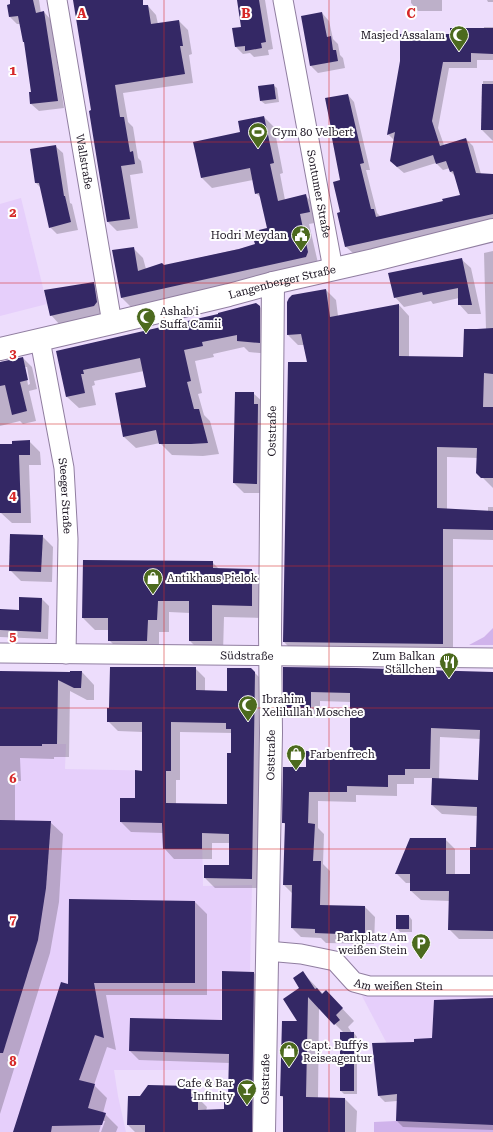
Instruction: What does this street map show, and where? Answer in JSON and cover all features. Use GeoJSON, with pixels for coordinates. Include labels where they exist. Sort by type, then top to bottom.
{"type":"FeatureCollection","features":[{"type":"Feature","properties":{"kind":"main road","name":"Langenberger Straße"},"geometry":{"type":"LineString","coordinates":[[0,349],[230,295],[273,283],[493,230]]}},
{"type":"Feature","properties":{"kind":"main road","name":"Oststraße"},"geometry":{"type":"LineString","coordinates":[[264,1132],[271,733],[270,656],[273,283]]}},
{"type":"Feature","properties":{"kind":"street","name":"Wallstraße"},"geometry":{"type":"LineString","coordinates":[[57,0],[112,323]]}},
{"type":"Feature","properties":{"kind":"street","name":"Sontumer Straße"},"geometry":{"type":"LineString","coordinates":[[283,0],[333,269]]}},
{"type":"Feature","properties":{"kind":"street","name":"Steeger Straße"},"geometry":{"type":"LineString","coordinates":[[40,340],[64,468],[68,539],[66,654]]}},
{"type":"Feature","properties":{"kind":"street","name":"Südstraße"},"geometry":{"type":"LineString","coordinates":[[0,653],[493,658]]}},
{"type":"Feature","properties":{"kind":"street","name":"Am weißen Stein"},"geometry":{"type":"LineString","coordinates":[[267,951],[301,954],[335,961],[354,982],[369,986],[493,986]]}},
{"type":"Feature","properties":{"kind":"shaded area"},"geometry":{"type":"Polygon","coordinates":[[[21,198],[47,304],[0,316],[0,204],[21,198]]]}},
{"type":"Feature","properties":{"kind":"shaded area"},"geometry":{"type":"Polygon","coordinates":[[[493,628],[493,645],[469,645],[484,637],[493,628]]]}},
{"type":"Feature","properties":{"kind":"shaded area"},"geometry":{"type":"Polygon","coordinates":[[[0,671],[58,672],[57,744],[66,744],[65,769],[166,771],[166,803],[223,804],[223,833],[202,833],[203,886],[252,885],[250,972],[222,971],[221,1023],[229,1038],[228,1070],[114,1070],[126,1132],[0,1132],[0,671]]]}},
{"type":"Feature","properties":{"kind":"shaded area"},"geometry":{"type":"Polygon","coordinates":[[[493,994],[493,1125],[396,1121],[397,1093],[394,1057],[362,996],[493,994]]]}},
{"type":"Feature","properties":{"kind":"shaded area"},"geometry":{"type":"Polygon","coordinates":[[[396,1121],[493,1125],[493,1132],[374,1132],[374,1122],[396,1121]]]}},
{"type":"Feature","properties":{"kind":"building"},"geometry":{"type":"Polygon","coordinates":[[[10,0],[33,0],[36,13],[44,11],[58,101],[30,104],[29,92],[31,92],[24,42],[18,16],[9,17],[7,5],[10,4],[10,0]]]}},
{"type":"Feature","properties":{"kind":"building"},"geometry":{"type":"Polygon","coordinates":[[[73,0],[143,0],[143,5],[148,5],[151,24],[179,20],[183,46],[180,46],[185,74],[115,85],[120,117],[124,117],[130,152],[133,151],[135,164],[121,166],[130,219],[107,222],[73,0]]]}},
{"type":"Feature","properties":{"kind":"building"},"geometry":{"type":"Polygon","coordinates":[[[237,0],[259,0],[266,42],[261,43],[262,48],[245,51],[245,46],[235,47],[232,28],[241,27],[237,0]]]}},
{"type":"Feature","properties":{"kind":"building"},"geometry":{"type":"Polygon","coordinates":[[[322,12],[327,37],[331,36],[333,50],[336,50],[338,61],[310,66],[301,16],[322,12]]]}},
{"type":"Feature","properties":{"kind":"building"},"geometry":{"type":"Polygon","coordinates":[[[450,28],[493,28],[493,54],[471,53],[471,62],[443,62],[432,121],[440,146],[466,138],[476,173],[493,174],[493,214],[345,247],[337,213],[340,212],[333,182],[340,180],[325,98],[348,94],[364,163],[360,164],[371,209],[374,209],[376,217],[443,201],[442,199],[460,195],[453,171],[450,172],[446,161],[436,164],[433,155],[397,167],[390,161],[395,132],[387,135],[400,61],[400,34],[450,34],[450,28]]]}},
{"type":"Feature","properties":{"kind":"building"},"geometry":{"type":"Polygon","coordinates":[[[274,84],[276,99],[260,101],[258,86],[274,84]]]}},
{"type":"Feature","properties":{"kind":"building"},"geometry":{"type":"Polygon","coordinates":[[[482,84],[493,84],[493,130],[481,130],[482,84]]]}},
{"type":"Feature","properties":{"kind":"building"},"geometry":{"type":"Polygon","coordinates":[[[264,116],[274,163],[270,164],[278,201],[306,194],[310,212],[300,214],[308,252],[306,257],[121,298],[112,250],[134,247],[138,271],[162,263],[164,265],[239,249],[255,244],[254,241],[261,239],[259,230],[267,228],[259,193],[255,194],[250,168],[201,178],[193,142],[240,132],[238,121],[264,116]]]}},
{"type":"Feature","properties":{"kind":"building"},"geometry":{"type":"Polygon","coordinates":[[[56,145],[64,196],[71,222],[49,228],[39,183],[35,183],[30,149],[56,145]]]}},
{"type":"Feature","properties":{"kind":"building"},"geometry":{"type":"Polygon","coordinates":[[[462,258],[472,305],[458,305],[458,288],[423,295],[422,292],[394,298],[388,273],[462,258]]]}},
{"type":"Feature","properties":{"kind":"building"},"geometry":{"type":"Polygon","coordinates":[[[94,282],[97,302],[94,306],[50,316],[44,290],[94,282]]]}},
{"type":"Feature","properties":{"kind":"building"},"geometry":{"type":"Polygon","coordinates":[[[326,289],[330,317],[399,304],[399,356],[463,357],[464,329],[493,328],[493,374],[484,373],[483,407],[493,407],[493,478],[481,478],[476,473],[477,448],[437,447],[437,508],[493,511],[493,530],[443,529],[443,644],[283,642],[288,362],[307,362],[301,334],[287,335],[287,302],[292,295],[326,289]]]}},
{"type":"Feature","properties":{"kind":"building"},"geometry":{"type":"Polygon","coordinates":[[[256,303],[260,306],[260,343],[237,341],[237,335],[202,342],[203,346],[184,350],[191,381],[187,382],[194,409],[199,409],[208,443],[159,444],[156,430],[123,437],[115,393],[146,387],[140,358],[83,370],[84,374],[81,374],[85,393],[66,397],[56,351],[218,314],[256,303]]]}},
{"type":"Feature","properties":{"kind":"building"},"geometry":{"type":"Polygon","coordinates":[[[23,357],[28,380],[20,382],[27,411],[12,415],[5,385],[0,386],[0,362],[23,357]]]}},
{"type":"Feature","properties":{"kind":"building"},"geometry":{"type":"Polygon","coordinates":[[[235,392],[254,392],[254,404],[258,404],[257,484],[233,483],[235,392]]]}},
{"type":"Feature","properties":{"kind":"building"},"geometry":{"type":"Polygon","coordinates":[[[30,440],[30,455],[19,455],[21,513],[0,513],[0,444],[12,444],[12,441],[30,440]]]}},
{"type":"Feature","properties":{"kind":"building"},"geometry":{"type":"Polygon","coordinates":[[[10,534],[43,535],[41,572],[9,571],[10,534]]]}},
{"type":"Feature","properties":{"kind":"building"},"geometry":{"type":"Polygon","coordinates":[[[83,560],[213,561],[213,568],[252,569],[252,606],[212,605],[212,641],[189,641],[189,601],[158,601],[157,620],[148,620],[147,641],[108,641],[108,618],[82,618],[83,560]]]}},
{"type":"Feature","properties":{"kind":"building"},"geometry":{"type":"Polygon","coordinates":[[[19,597],[42,598],[41,632],[0,630],[0,609],[19,610],[19,597]]]}},
{"type":"Feature","properties":{"kind":"building"},"geometry":{"type":"Polygon","coordinates":[[[110,667],[196,667],[196,690],[227,691],[227,668],[251,668],[255,672],[252,879],[204,878],[204,865],[229,865],[229,834],[202,833],[202,849],[163,849],[162,823],[120,822],[120,798],[135,798],[135,770],[142,771],[142,722],[107,722],[107,708],[109,708],[110,667]],[[171,722],[171,771],[166,771],[166,803],[227,804],[227,753],[231,753],[231,729],[226,729],[226,723],[171,722]]]}},
{"type":"Feature","properties":{"kind":"building"},"geometry":{"type":"Polygon","coordinates":[[[283,667],[493,672],[493,931],[448,930],[449,891],[410,891],[410,874],[395,874],[410,838],[446,838],[446,874],[470,874],[470,847],[476,847],[477,807],[431,805],[432,778],[478,780],[480,730],[431,728],[430,769],[405,769],[405,775],[388,775],[388,787],[347,786],[347,792],[309,792],[308,823],[315,824],[313,861],[321,861],[320,905],[365,906],[365,935],[315,933],[315,929],[291,928],[292,885],[283,885],[285,823],[282,823],[283,767],[306,767],[306,751],[350,751],[350,693],[311,692],[311,709],[283,708],[283,667]]]}},
{"type":"Feature","properties":{"kind":"building"},"geometry":{"type":"Polygon","coordinates":[[[0,671],[82,671],[81,688],[74,688],[58,680],[57,744],[42,744],[42,746],[0,746],[0,671]]]}},
{"type":"Feature","properties":{"kind":"building"},"geometry":{"type":"Polygon","coordinates":[[[0,820],[51,821],[46,888],[38,940],[3,1053],[0,1053],[0,820]]]}},
{"type":"Feature","properties":{"kind":"building"},"geometry":{"type":"Polygon","coordinates":[[[69,899],[195,901],[195,983],[94,983],[104,1038],[95,1035],[79,1080],[95,1084],[88,1108],[106,1113],[102,1125],[52,1126],[51,1132],[13,1132],[61,982],[68,984],[69,899]]]}},
{"type":"Feature","properties":{"kind":"building"},"geometry":{"type":"Polygon","coordinates":[[[396,915],[409,915],[409,929],[396,929],[396,915]]]}},
{"type":"Feature","properties":{"kind":"building"},"geometry":{"type":"Polygon","coordinates":[[[222,971],[254,972],[252,1132],[145,1132],[145,1125],[127,1125],[128,1096],[140,1096],[148,1085],[191,1086],[191,1097],[198,1097],[198,1110],[224,1109],[224,1097],[228,1097],[229,1054],[129,1051],[130,1018],[222,1020],[222,971]]]}},
{"type":"Feature","properties":{"kind":"building"},"geometry":{"type":"Polygon","coordinates":[[[303,971],[315,989],[317,988],[322,994],[326,990],[343,1008],[336,1015],[340,1020],[334,1025],[308,997],[306,1097],[345,1098],[345,1132],[283,1132],[283,1096],[280,1096],[282,1021],[297,1021],[283,999],[299,988],[293,978],[303,971]]]}},
{"type":"Feature","properties":{"kind":"building"},"geometry":{"type":"Polygon","coordinates":[[[493,998],[493,1125],[396,1121],[397,1094],[378,1096],[372,1043],[414,1042],[414,1039],[432,1038],[434,1000],[493,998]]]}},
{"type":"Feature","properties":{"kind":"building"},"geometry":{"type":"Polygon","coordinates":[[[340,1032],[354,1032],[354,1091],[340,1091],[340,1032]]]}},
{"type":"Feature","properties":{"kind":"place","name":"Masjed Assalam"},"geometry":{"type":"Point","coordinates":[459,52]}},
{"type":"Feature","properties":{"kind":"place","name":"Gym 80 Velbert"},"geometry":{"type":"Point","coordinates":[258,149]}},
{"type":"Feature","properties":{"kind":"place","name":"Hodri Meydan"},"geometry":{"type":"Point","coordinates":[301,252]}},
{"type":"Feature","properties":{"kind":"place","name":"Ashab'i Suffa Camii"},"geometry":{"type":"Point","coordinates":[146,334]}},
{"type":"Feature","properties":{"kind":"place","name":"Antikhaus Pielok"},"geometry":{"type":"Point","coordinates":[153,595]}},
{"type":"Feature","properties":{"kind":"place","name":"Zum Balkan Ställchen"},"geometry":{"type":"Point","coordinates":[449,679]}},
{"type":"Feature","properties":{"kind":"place","name":"Ibrahim Xelilullah Moschee"},"geometry":{"type":"Point","coordinates":[248,722]}},
{"type":"Feature","properties":{"kind":"place","name":"Farbenfrech"},"geometry":{"type":"Point","coordinates":[296,771]}},
{"type":"Feature","properties":{"kind":"place","name":"Parkplatz Am weißen Stein"},"geometry":{"type":"Point","coordinates":[421,960]}},
{"type":"Feature","properties":{"kind":"place","name":"Capt. Buffy´s Reiseagentur"},"geometry":{"type":"Point","coordinates":[289,1068]}},
{"type":"Feature","properties":{"kind":"place","name":"Cafe & Bar Infinity"},"geometry":{"type":"Point","coordinates":[247,1106]}}]}
